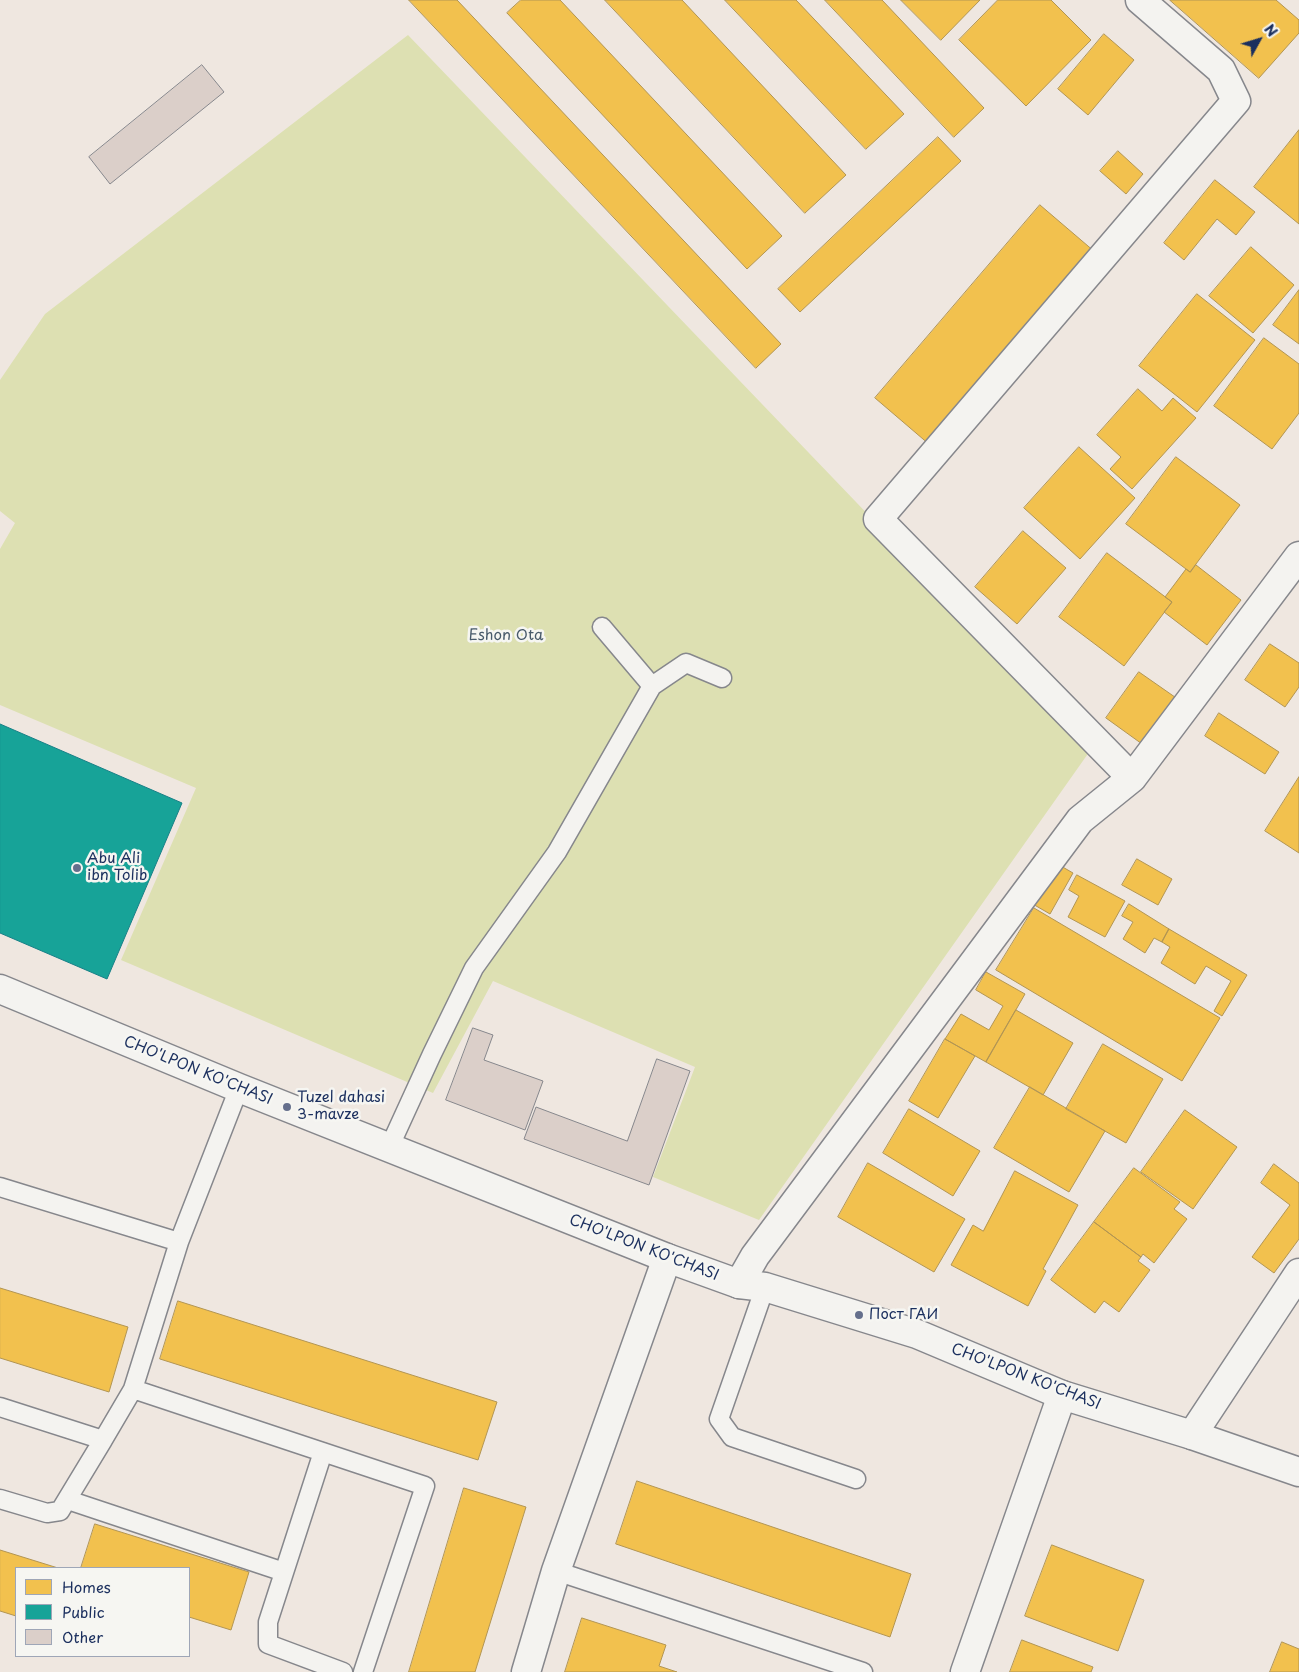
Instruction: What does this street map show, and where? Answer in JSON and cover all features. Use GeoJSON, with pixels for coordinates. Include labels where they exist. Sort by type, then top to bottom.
{"type":"FeatureCollection","features":[{"type":"Feature","properties":{"kind":"street"},"geometry":{"type":"LineString","coordinates":[[1132,778],[878,519],[1236,101],[1221,70],[1140,0]]}},
{"type":"Feature","properties":{"kind":"street"},"geometry":{"type":"LineString","coordinates":[[752,1286],[755,1256],[1080,820],[1132,778],[1299,556]]}},
{"type":"Feature","properties":{"kind":"street","name":"CHO'LPON KO'CHASI"},"geometry":{"type":"LineString","coordinates":[[0,989],[239,1088],[666,1258],[752,1286],[917,1334],[1062,1394],[1192,1435],[1299,1472]]}},
{"type":"Feature","properties":{"kind":"street"},"geometry":{"type":"LineString","coordinates":[[526,1672],[556,1570],[666,1258]]}},
{"type":"Feature","properties":{"kind":"street"},"geometry":{"type":"LineString","coordinates":[[1192,1435],[1299,1273]]}},
{"type":"Feature","properties":{"kind":"street"},"geometry":{"type":"LineString","coordinates":[[965,1672],[1062,1394]]}},
{"type":"Feature","properties":{"kind":"lane"},"geometry":{"type":"LineString","coordinates":[[602,627],[652,686]]}},
{"type":"Feature","properties":{"kind":"lane"},"geometry":{"type":"LineString","coordinates":[[389,1148],[474,968],[557,852],[652,686],[686,663],[722,678]]}},
{"type":"Feature","properties":{"kind":"lane"},"geometry":{"type":"LineString","coordinates":[[0,1499],[47,1513],[60,1510],[68,1500],[133,1390],[179,1242],[239,1088]]}},
{"type":"Feature","properties":{"kind":"lane"},"geometry":{"type":"LineString","coordinates":[[0,1187],[179,1242]]}},
{"type":"Feature","properties":{"kind":"lane"},"geometry":{"type":"LineString","coordinates":[[752,1286],[719,1419],[732,1437],[856,1479]]}},
{"type":"Feature","properties":{"kind":"lane"},"geometry":{"type":"LineString","coordinates":[[133,1390],[425,1486],[363,1672]]}},
{"type":"Feature","properties":{"kind":"lane"},"geometry":{"type":"LineString","coordinates":[[0,1407],[103,1440]]}},
{"type":"Feature","properties":{"kind":"lane"},"geometry":{"type":"LineString","coordinates":[[323,1452],[268,1622],[268,1644],[343,1672]]}},
{"type":"Feature","properties":{"kind":"lane"},"geometry":{"type":"LineString","coordinates":[[68,1500],[284,1572]]}},
{"type":"Feature","properties":{"kind":"lane"},"geometry":{"type":"LineString","coordinates":[[556,1570],[863,1672]]}},
{"type":"Feature","properties":{"kind":"green space","name":"Eshon Ota"},"geometry":{"type":"Polygon","coordinates":[[[408,35],[1092,748],[759,1220],[653,1177],[695,1067],[493,981],[433,1093],[121,960],[196,788],[0,705],[0,549],[15,523],[0,511],[0,380],[45,314],[408,35]]]}},
{"type":"Feature","properties":{"kind":"building: Homes"},"geometry":{"type":"Polygon","coordinates":[[[409,0],[457,0],[781,344],[756,368],[409,0]]]}},
{"type":"Feature","properties":{"kind":"building: Homes"},"geometry":{"type":"Polygon","coordinates":[[[521,0],[560,0],[782,236],[747,269],[507,13],[521,0]]]}},
{"type":"Feature","properties":{"kind":"building: Homes"},"geometry":{"type":"Polygon","coordinates":[[[605,0],[682,0],[846,175],[805,213],[605,0]]]}},
{"type":"Feature","properties":{"kind":"building: Homes"},"geometry":{"type":"Polygon","coordinates":[[[725,0],[796,0],[904,114],[866,149],[725,0]]]}},
{"type":"Feature","properties":{"kind":"building: Homes"},"geometry":{"type":"Polygon","coordinates":[[[825,0],[882,0],[984,108],[954,137],[825,0]]]}},
{"type":"Feature","properties":{"kind":"building: Homes"},"geometry":{"type":"Polygon","coordinates":[[[901,0],[980,0],[941,40],[901,0]]]}},
{"type":"Feature","properties":{"kind":"building: Homes"},"geometry":{"type":"Polygon","coordinates":[[[998,0],[1051,0],[1091,40],[1026,106],[959,40],[998,0]]]}},
{"type":"Feature","properties":{"kind":"building: Homes"},"geometry":{"type":"Polygon","coordinates":[[[1170,0],[1276,0],[1299,20],[1299,33],[1259,78],[1170,0]]]}},
{"type":"Feature","properties":{"kind":"building: Homes"},"geometry":{"type":"Polygon","coordinates":[[[1104,34],[1134,60],[1088,115],[1058,89],[1104,34]]]}},
{"type":"Feature","properties":{"kind":"building: Homes"},"geometry":{"type":"Polygon","coordinates":[[[1299,130],[1299,224],[1254,187],[1299,130]]]}},
{"type":"Feature","properties":{"kind":"building: Homes"},"geometry":{"type":"Polygon","coordinates":[[[938,137],[961,161],[800,312],[778,289],[938,137]]]}},
{"type":"Feature","properties":{"kind":"building: Homes"},"geometry":{"type":"Polygon","coordinates":[[[1118,151],[1143,174],[1126,194],[1100,171],[1118,151]]]}},
{"type":"Feature","properties":{"kind":"building: Homes"},"geometry":{"type":"Polygon","coordinates":[[[1215,180],[1255,212],[1236,235],[1217,219],[1184,260],[1164,243],[1215,180]]]}},
{"type":"Feature","properties":{"kind":"building: Homes"},"geometry":{"type":"Polygon","coordinates":[[[1040,205],[1095,252],[930,445],[875,398],[1040,205]]]}},
{"type":"Feature","properties":{"kind":"building: Homes"},"geometry":{"type":"Polygon","coordinates":[[[1251,247],[1294,285],[1253,333],[1209,296],[1251,247]]]}},
{"type":"Feature","properties":{"kind":"building: Homes"},"geometry":{"type":"Polygon","coordinates":[[[1299,290],[1299,344],[1273,325],[1299,290]]]}},
{"type":"Feature","properties":{"kind":"building: Homes"},"geometry":{"type":"Polygon","coordinates":[[[1197,294],[1255,340],[1197,412],[1139,366],[1197,294]]]}},
{"type":"Feature","properties":{"kind":"building: Homes"},"geometry":{"type":"Polygon","coordinates":[[[1264,338],[1299,364],[1299,413],[1272,449],[1214,406],[1264,338]]]}},
{"type":"Feature","properties":{"kind":"building: Homes"},"geometry":{"type":"Polygon","coordinates":[[[1138,389],[1162,411],[1173,398],[1196,418],[1132,489],[1110,469],[1121,457],[1097,435],[1138,389]]]}},
{"type":"Feature","properties":{"kind":"building: Homes"},"geometry":{"type":"Polygon","coordinates":[[[1079,447],[1135,498],[1080,559],[1024,508],[1079,447]]]}},
{"type":"Feature","properties":{"kind":"building: Homes"},"geometry":{"type":"Polygon","coordinates":[[[1176,457],[1240,505],[1190,572],[1126,524],[1176,457]]]}},
{"type":"Feature","properties":{"kind":"building: Homes"},"geometry":{"type":"Polygon","coordinates":[[[1023,531],[1066,568],[1017,624],[975,587],[1023,531]]]}},
{"type":"Feature","properties":{"kind":"building: Homes"},"geometry":{"type":"Polygon","coordinates":[[[1107,553],[1172,602],[1124,666],[1059,617],[1107,553]]]}},
{"type":"Feature","properties":{"kind":"building: Homes"},"geometry":{"type":"Polygon","coordinates":[[[1196,565],[1241,600],[1207,645],[1164,612],[1172,602],[1165,597],[1186,569],[1190,572],[1196,565]]]}},
{"type":"Feature","properties":{"kind":"building: Homes"},"geometry":{"type":"Polygon","coordinates":[[[1270,644],[1299,663],[1299,687],[1285,707],[1245,680],[1270,644]]]}},
{"type":"Feature","properties":{"kind":"building: Homes"},"geometry":{"type":"Polygon","coordinates":[[[1139,672],[1182,702],[1149,749],[1106,718],[1139,672]]]}},
{"type":"Feature","properties":{"kind":"building: Homes"},"geometry":{"type":"Polygon","coordinates":[[[1219,713],[1279,752],[1265,774],[1205,736],[1219,713]]]}},
{"type":"Feature","properties":{"kind":"building: Homes"},"geometry":{"type":"Polygon","coordinates":[[[1299,777],[1299,853],[1265,831],[1299,777]]]}},
{"type":"Feature","properties":{"kind":"building: Homes"},"geometry":{"type":"Polygon","coordinates":[[[1137,859],[1172,879],[1158,905],[1122,885],[1137,859]]]}},
{"type":"Feature","properties":{"kind":"building: Homes"},"geometry":{"type":"Polygon","coordinates":[[[1054,862],[1073,873],[1050,914],[1031,903],[1054,862]]]}},
{"type":"Feature","properties":{"kind":"building: Homes"},"geometry":{"type":"Polygon","coordinates":[[[1077,875],[1125,901],[1105,937],[1068,917],[1079,896],[1069,890],[1077,875]]]}},
{"type":"Feature","properties":{"kind":"building: Homes"},"geometry":{"type":"Polygon","coordinates":[[[1129,904],[1169,929],[1162,942],[1154,938],[1145,953],[1123,939],[1133,922],[1122,916],[1129,904]]]}},
{"type":"Feature","properties":{"kind":"building: Homes"},"geometry":{"type":"Polygon","coordinates":[[[1034,908],[1220,1018],[1182,1081],[996,970],[1034,908]]]}},
{"type":"Feature","properties":{"kind":"building: Homes"},"geometry":{"type":"Polygon","coordinates":[[[1169,929],[1247,975],[1222,1016],[1214,1011],[1231,981],[1206,966],[1195,984],[1161,963],[1170,947],[1162,942],[1169,929]]]}},
{"type":"Feature","properties":{"kind":"building: Homes"},"geometry":{"type":"Polygon","coordinates":[[[986,972],[1025,994],[986,1062],[945,1039],[961,1014],[989,1030],[1003,1006],[976,990],[986,972]]]}},
{"type":"Feature","properties":{"kind":"building: Homes"},"geometry":{"type":"Polygon","coordinates":[[[1016,1010],[1073,1043],[1043,1095],[986,1062],[1016,1010]]]}},
{"type":"Feature","properties":{"kind":"building: Homes"},"geometry":{"type":"Polygon","coordinates":[[[945,1039],[975,1056],[938,1118],[909,1101],[945,1039]]]}},
{"type":"Feature","properties":{"kind":"building: Homes"},"geometry":{"type":"Polygon","coordinates":[[[1103,1044],[1163,1079],[1126,1143],[1066,1109],[1103,1044]]]}},
{"type":"Feature","properties":{"kind":"building: Homes"},"geometry":{"type":"Polygon","coordinates":[[[1030,1087],[1105,1131],[1069,1192],[994,1148],[1030,1087]]]}},
{"type":"Feature","properties":{"kind":"building: Homes"},"geometry":{"type":"Polygon","coordinates":[[[909,1109],[980,1151],[953,1196],[883,1153],[909,1109]]]}},
{"type":"Feature","properties":{"kind":"building: Homes"},"geometry":{"type":"Polygon","coordinates":[[[1185,1110],[1237,1147],[1193,1209],[1141,1172],[1185,1110]]]}},
{"type":"Feature","properties":{"kind":"building: Homes"},"geometry":{"type":"Polygon","coordinates":[[[868,1163],[965,1219],[934,1272],[838,1217],[868,1163]]]}},
{"type":"Feature","properties":{"kind":"building: Homes"},"geometry":{"type":"Polygon","coordinates":[[[1274,1164],[1299,1183],[1299,1239],[1274,1273],[1252,1257],[1290,1205],[1261,1183],[1274,1164]]]}},
{"type":"Feature","properties":{"kind":"building: Homes"},"geometry":{"type":"Polygon","coordinates":[[[1134,1168],[1180,1202],[1174,1209],[1187,1219],[1154,1263],[1143,1254],[1141,1257],[1094,1222],[1134,1168]]]}},
{"type":"Feature","properties":{"kind":"building: Homes"},"geometry":{"type":"Polygon","coordinates":[[[1015,1171],[1078,1205],[1043,1269],[1046,1271],[1028,1306],[951,1265],[973,1225],[983,1231],[1015,1171]]]}},
{"type":"Feature","properties":{"kind":"building: Homes"},"geometry":{"type":"Polygon","coordinates":[[[1094,1222],[1141,1257],[1138,1261],[1150,1270],[1119,1312],[1104,1301],[1095,1313],[1051,1280],[1094,1222]]]}},
{"type":"Feature","properties":{"kind":"building: Homes"},"geometry":{"type":"Polygon","coordinates":[[[0,1288],[128,1327],[109,1392],[0,1358],[0,1288]]]}},
{"type":"Feature","properties":{"kind":"building: Homes"},"geometry":{"type":"Polygon","coordinates":[[[178,1301],[497,1402],[478,1460],[160,1359],[178,1301]]]}},
{"type":"Feature","properties":{"kind":"building: Homes"},"geometry":{"type":"Polygon","coordinates":[[[637,1481],[911,1574],[890,1637],[616,1544],[637,1481]]]}},
{"type":"Feature","properties":{"kind":"building: Homes"},"geometry":{"type":"Polygon","coordinates":[[[464,1488],[526,1507],[475,1672],[409,1672],[464,1488]]]}},
{"type":"Feature","properties":{"kind":"building: Homes"},"geometry":{"type":"Polygon","coordinates":[[[95,1524],[249,1572],[231,1630],[190,1617],[190,1567],[81,1567],[95,1524]]]}},
{"type":"Feature","properties":{"kind":"building: Homes"},"geometry":{"type":"Polygon","coordinates":[[[1052,1545],[1144,1580],[1118,1651],[1025,1616],[1052,1545]]]}},
{"type":"Feature","properties":{"kind":"building: Homes"},"geometry":{"type":"Polygon","coordinates":[[[0,1550],[55,1567],[15,1567],[15,1616],[0,1611],[0,1550]]]}},
{"type":"Feature","properties":{"kind":"building: Homes"},"geometry":{"type":"Polygon","coordinates":[[[582,1618],[666,1645],[659,1666],[677,1672],[565,1672],[582,1618]]]}},
{"type":"Feature","properties":{"kind":"building: Homes"},"geometry":{"type":"Polygon","coordinates":[[[1022,1640],[1093,1667],[1091,1672],[1010,1672],[1022,1640]]]}},
{"type":"Feature","properties":{"kind":"building: Homes"},"geometry":{"type":"Polygon","coordinates":[[[1282,1642],[1299,1649],[1299,1672],[1270,1672],[1282,1642]]]}},
{"type":"Feature","properties":{"kind":"building: Public","name":"Abu Ali ibn Tolib"},"geometry":{"type":"Polygon","coordinates":[[[0,724],[182,803],[107,979],[0,933],[0,724]]]}},
{"type":"Feature","properties":{"kind":"building: Other"},"geometry":{"type":"Polygon","coordinates":[[[202,65],[224,92],[110,184],[89,157],[202,65]]]}},
{"type":"Feature","properties":{"kind":"building: Other"},"geometry":{"type":"Polygon","coordinates":[[[473,1028],[493,1035],[484,1060],[543,1081],[525,1130],[446,1100],[473,1028]]]}},
{"type":"Feature","properties":{"kind":"building: Other"},"geometry":{"type":"Polygon","coordinates":[[[657,1059],[690,1071],[649,1185],[524,1139],[536,1107],[627,1141],[657,1059]]]}},
{"type":"Feature","properties":{"kind":"place","name":"Abu Ali ibn Tolib"},"geometry":{"type":"Point","coordinates":[77,868]}},
{"type":"Feature","properties":{"kind":"place","name":"Tuzel dahasi 3-mavze"},"geometry":{"type":"Point","coordinates":[287,1107]}},
{"type":"Feature","properties":{"kind":"place","name":"Пост ГАИ"},"geometry":{"type":"Point","coordinates":[859,1315]}}]}
